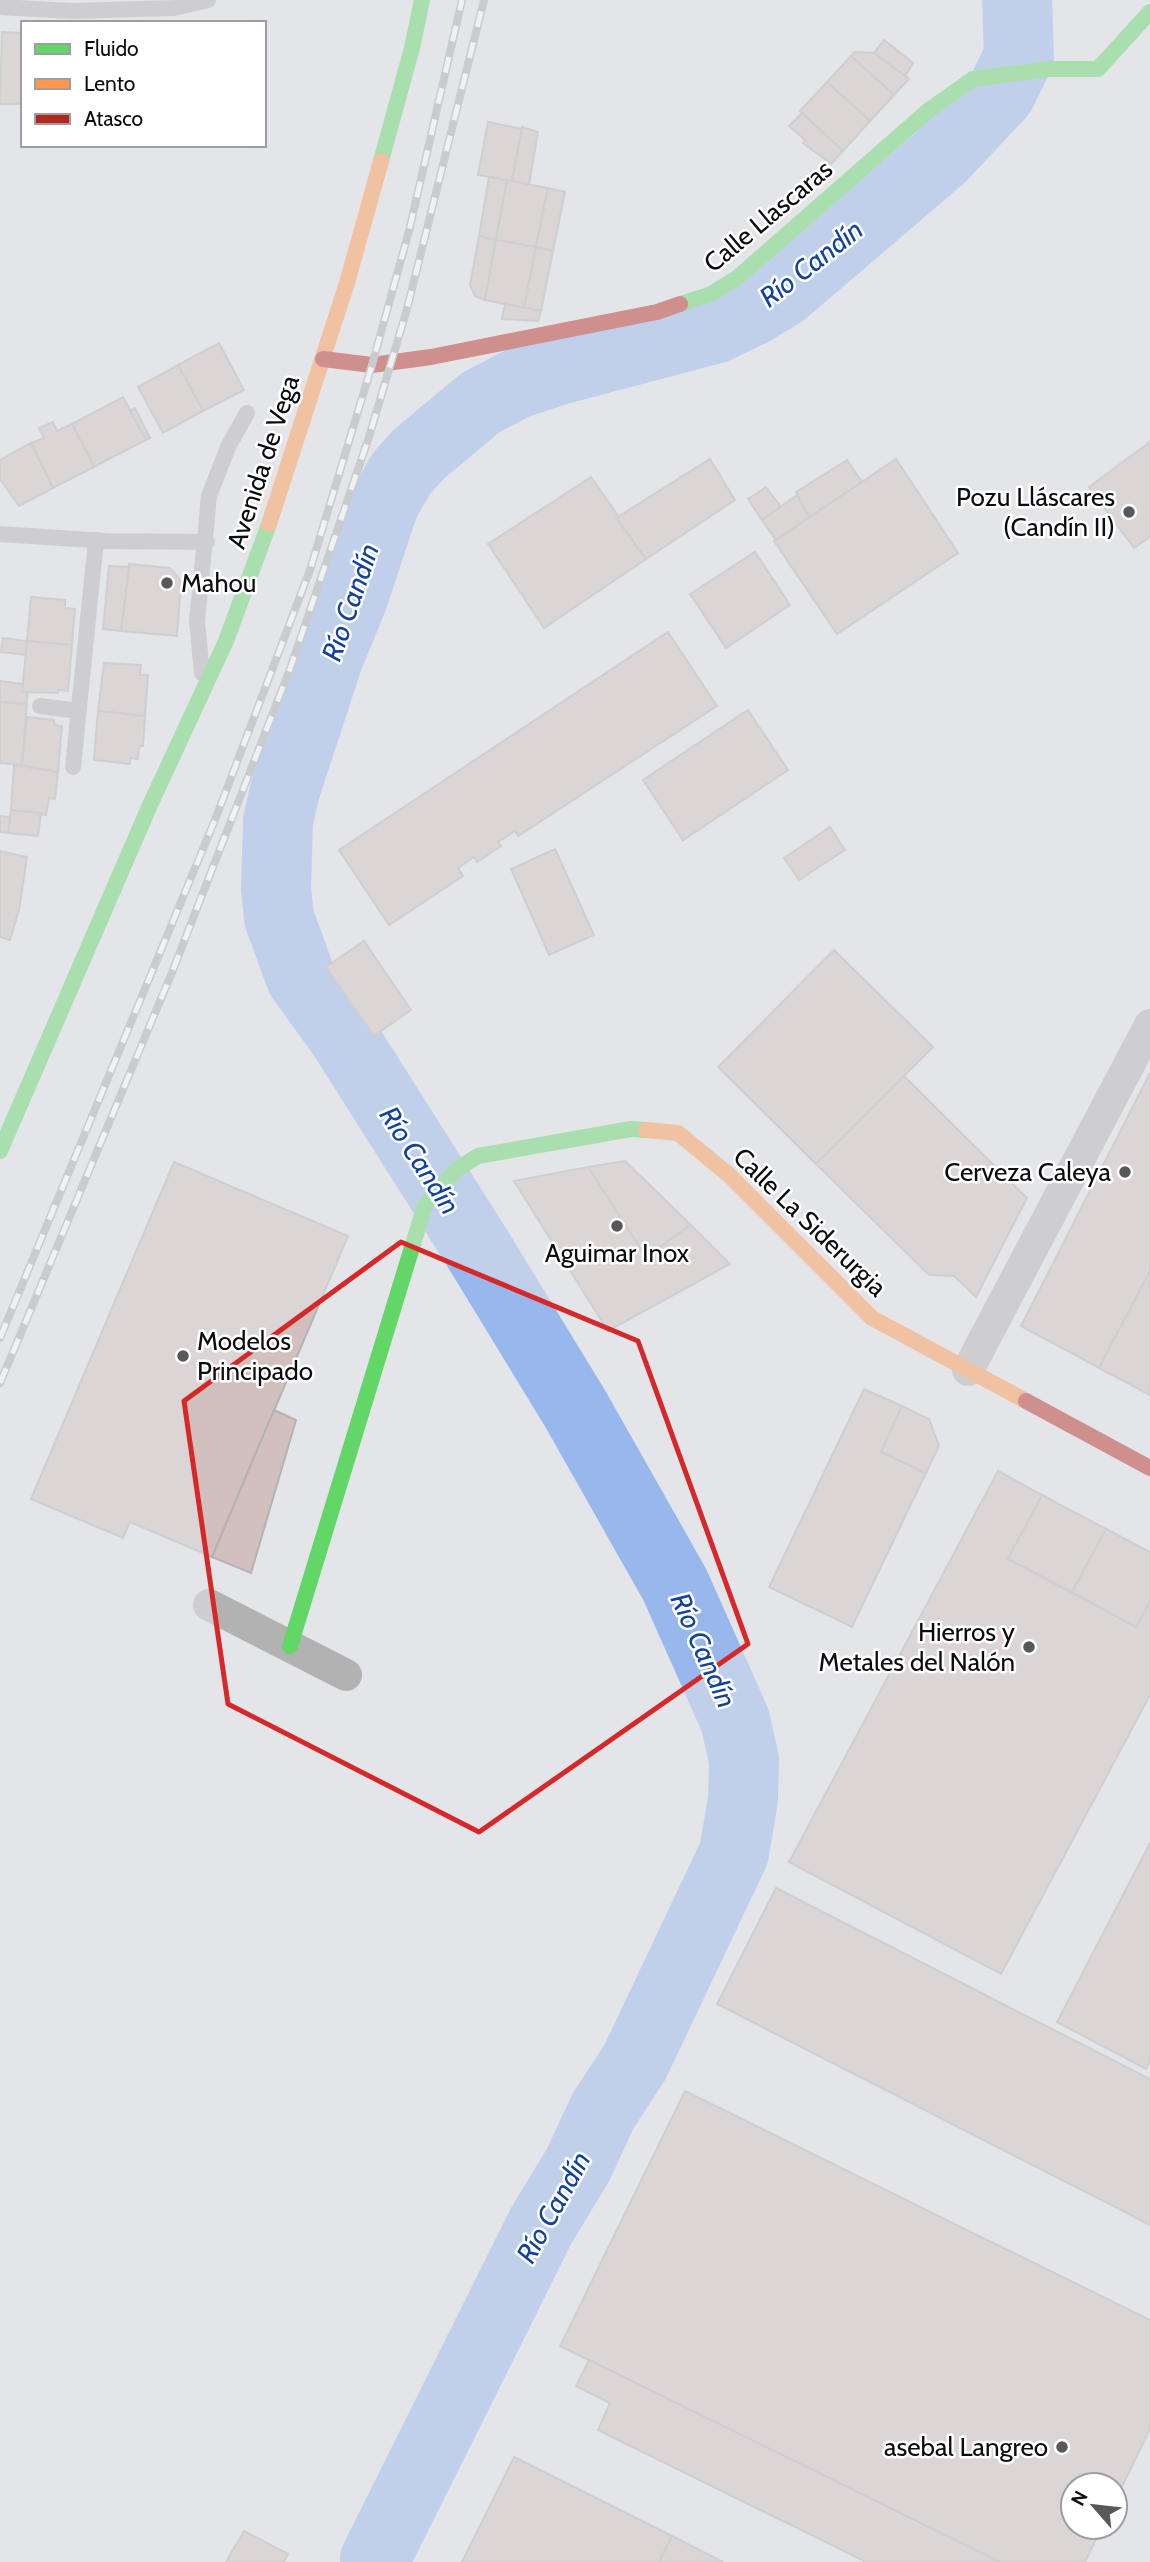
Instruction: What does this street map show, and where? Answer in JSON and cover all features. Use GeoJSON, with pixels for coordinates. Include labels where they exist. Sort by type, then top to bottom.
{"type":"FeatureCollection","features":[{"type":"Feature","properties":{"kind":"street","name":"Avenida de Vega"},"geometry":{"type":"LineString","coordinates":[[0,1151],[150,805],[226,641],[256,563],[351,270],[412,48],[422,0]]}},
{"type":"Feature","properties":{"kind":"street","name":"Calle Llascaras"},"geometry":{"type":"LineString","coordinates":[[323,359],[372,365],[431,357],[657,312],[711,294],[737,278],[929,110],[972,79],[1048,69],[1098,69],[1150,12]]}},
{"type":"Feature","properties":{"kind":"street"},"geometry":{"type":"LineString","coordinates":[[968,1370],[1150,1025]]}},
{"type":"Feature","properties":{"kind":"street","name":"Calle La Siderurgia"},"geometry":{"type":"LineString","coordinates":[[290,1646],[425,1205],[457,1169],[478,1156],[631,1129],[678,1133],[729,1175],[872,1318],[1150,1468]]}},
{"type":"Feature","properties":{"kind":"street"},"geometry":{"type":"LineString","coordinates":[[209,1605],[346,1675]]}},
{"type":"Feature","properties":{"kind":"lane"},"geometry":{"type":"LineString","coordinates":[[0,7],[72,11],[173,8],[208,0]]}},
{"type":"Feature","properties":{"kind":"lane"},"geometry":{"type":"LineString","coordinates":[[204,689],[197,622],[207,542],[209,496],[228,447],[247,413]]}},
{"type":"Feature","properties":{"kind":"lane"},"geometry":{"type":"LineString","coordinates":[[0,534],[96,540],[207,542]]}},
{"type":"Feature","properties":{"kind":"lane"},"geometry":{"type":"LineString","coordinates":[[74,767],[96,540]]}},
{"type":"Feature","properties":{"kind":"lane"},"geometry":{"type":"LineString","coordinates":[[40,706],[79,711]]}},
{"type":"Feature","properties":{"kind":"highlighted area"},"geometry":{"type":"Polygon","coordinates":[[[401,1242],[638,1341],[748,1644],[479,1832],[228,1704],[184,1401],[401,1242]]]}},
{"type":"Feature","properties":{"kind":"building"},"geometry":{"type":"Polygon","coordinates":[[[2,32],[21,33],[21,104],[0,104],[2,32]]]}},
{"type":"Feature","properties":{"kind":"building"},"geometry":{"type":"Polygon","coordinates":[[[884,40],[913,63],[905,76],[874,53],[884,40]]]}},
{"type":"Feature","properties":{"kind":"building"},"geometry":{"type":"Polygon","coordinates":[[[855,52],[874,53],[909,79],[894,95],[851,56],[855,52]]]}},
{"type":"Feature","properties":{"kind":"building"},"geometry":{"type":"Polygon","coordinates":[[[851,56],[894,95],[870,121],[827,82],[851,56]]]}},
{"type":"Feature","properties":{"kind":"building"},"geometry":{"type":"Polygon","coordinates":[[[827,82],[870,121],[843,151],[800,111],[827,82]]]}},
{"type":"Feature","properties":{"kind":"building"},"geometry":{"type":"Polygon","coordinates":[[[802,113],[843,151],[831,164],[803,143],[805,140],[789,126],[802,113]]]}},
{"type":"Feature","properties":{"kind":"building"},"geometry":{"type":"Polygon","coordinates":[[[488,122],[522,129],[512,181],[478,175],[488,122]]]}},
{"type":"Feature","properties":{"kind":"building"},"geometry":{"type":"Polygon","coordinates":[[[522,127],[538,132],[529,184],[512,181],[522,127]]]}},
{"type":"Feature","properties":{"kind":"building"},"geometry":{"type":"Polygon","coordinates":[[[489,177],[507,180],[496,240],[479,236],[489,177]]]}},
{"type":"Feature","properties":{"kind":"building"},"geometry":{"type":"Polygon","coordinates":[[[507,180],[548,188],[536,247],[496,240],[507,180]]]}},
{"type":"Feature","properties":{"kind":"building"},"geometry":{"type":"Polygon","coordinates":[[[548,188],[565,192],[553,251],[536,247],[548,188]]]}},
{"type":"Feature","properties":{"kind":"building"},"geometry":{"type":"Polygon","coordinates":[[[479,236],[496,240],[485,300],[475,296],[470,285],[479,236]]]}},
{"type":"Feature","properties":{"kind":"building"},"geometry":{"type":"Polygon","coordinates":[[[496,240],[536,247],[524,308],[485,300],[496,240]]]}},
{"type":"Feature","properties":{"kind":"building"},"geometry":{"type":"Polygon","coordinates":[[[536,247],[553,251],[541,311],[524,308],[536,247]]]}},
{"type":"Feature","properties":{"kind":"building"},"geometry":{"type":"Polygon","coordinates":[[[505,304],[541,311],[538,321],[502,319],[505,304]]]}},
{"type":"Feature","properties":{"kind":"building"},"geometry":{"type":"Polygon","coordinates":[[[219,343],[244,390],[203,411],[178,365],[219,343]]]}},
{"type":"Feature","properties":{"kind":"building"},"geometry":{"type":"Polygon","coordinates":[[[178,365],[203,411],[163,433],[138,387],[178,365]]]}},
{"type":"Feature","properties":{"kind":"building"},"geometry":{"type":"Polygon","coordinates":[[[123,397],[146,440],[94,467],[72,424],[123,397]]]}},
{"type":"Feature","properties":{"kind":"building"},"geometry":{"type":"Polygon","coordinates":[[[135,408],[150,438],[146,440],[130,411],[135,408]]]}},
{"type":"Feature","properties":{"kind":"building"},"geometry":{"type":"Polygon","coordinates":[[[53,422],[57,431],[72,424],[94,467],[53,488],[31,443],[44,438],[39,428],[53,422]]]}},
{"type":"Feature","properties":{"kind":"building","name":"Pozu Lláscares (Candín II)"},"geometry":{"type":"Polygon","coordinates":[[[1150,442],[1150,537],[1134,548],[1089,487],[1150,442]]]}},
{"type":"Feature","properties":{"kind":"building"},"geometry":{"type":"Polygon","coordinates":[[[31,443],[53,488],[19,506],[0,479],[0,460],[31,443]]]}},
{"type":"Feature","properties":{"kind":"building"},"geometry":{"type":"Polygon","coordinates":[[[710,459],[735,500],[646,559],[616,518],[710,459]]]}},
{"type":"Feature","properties":{"kind":"building"},"geometry":{"type":"Polygon","coordinates":[[[896,459],[958,553],[837,634],[774,541],[896,459]]]}},
{"type":"Feature","properties":{"kind":"building"},"geometry":{"type":"Polygon","coordinates":[[[847,460],[862,482],[809,517],[796,492],[847,460]]]}},
{"type":"Feature","properties":{"kind":"building"},"geometry":{"type":"Polygon","coordinates":[[[591,477],[646,559],[544,628],[488,544],[591,477]]]}},
{"type":"Feature","properties":{"kind":"building"},"geometry":{"type":"Polygon","coordinates":[[[766,487],[781,507],[762,520],[748,499],[766,487]]]}},
{"type":"Feature","properties":{"kind":"building"},"geometry":{"type":"Polygon","coordinates":[[[797,495],[809,517],[776,540],[762,520],[797,495]]]}},
{"type":"Feature","properties":{"kind":"building"},"geometry":{"type":"Polygon","coordinates":[[[755,552],[790,605],[726,648],[690,594],[755,552]]]}},
{"type":"Feature","properties":{"kind":"building"},"geometry":{"type":"Polygon","coordinates":[[[129,564],[170,568],[178,577],[181,582],[177,636],[121,631],[129,564]]]}},
{"type":"Feature","properties":{"kind":"building"},"geometry":{"type":"Polygon","coordinates":[[[109,566],[129,567],[121,631],[103,629],[109,566]]]}},
{"type":"Feature","properties":{"kind":"building"},"geometry":{"type":"Polygon","coordinates":[[[31,597],[65,600],[65,608],[75,609],[72,645],[27,641],[31,597]]]}},
{"type":"Feature","properties":{"kind":"building"},"geometry":{"type":"Polygon","coordinates":[[[668,632],[717,706],[518,836],[515,831],[498,842],[501,846],[477,862],[474,857],[458,868],[463,876],[389,925],[339,850],[668,632]]]}},
{"type":"Feature","properties":{"kind":"building"},"geometry":{"type":"Polygon","coordinates":[[[3,638],[27,641],[26,655],[1,652],[3,638]]]}},
{"type":"Feature","properties":{"kind":"building"},"geometry":{"type":"Polygon","coordinates":[[[27,641],[72,645],[68,691],[22,692],[27,641]]]}},
{"type":"Feature","properties":{"kind":"building"},"geometry":{"type":"Polygon","coordinates":[[[104,663],[141,665],[140,675],[148,675],[145,716],[98,711],[104,663]]]}},
{"type":"Feature","properties":{"kind":"building"},"geometry":{"type":"Polygon","coordinates":[[[0,681],[23,684],[22,692],[28,692],[26,704],[0,702],[0,681]]]}},
{"type":"Feature","properties":{"kind":"building"},"geometry":{"type":"Polygon","coordinates":[[[0,702],[27,704],[22,765],[0,763],[0,702]]]}},
{"type":"Feature","properties":{"kind":"building"},"geometry":{"type":"Polygon","coordinates":[[[748,710],[788,770],[683,840],[643,780],[748,710]]]}},
{"type":"Feature","properties":{"kind":"building"},"geometry":{"type":"Polygon","coordinates":[[[98,711],[145,716],[143,746],[139,746],[138,759],[130,758],[130,764],[94,760],[98,711]]]}},
{"type":"Feature","properties":{"kind":"building"},"geometry":{"type":"Polygon","coordinates":[[[27,717],[54,720],[55,725],[62,726],[58,772],[22,765],[27,717]]]}},
{"type":"Feature","properties":{"kind":"building"},"geometry":{"type":"Polygon","coordinates":[[[14,765],[58,772],[55,799],[49,798],[46,815],[11,810],[14,765]]]}},
{"type":"Feature","properties":{"kind":"building"},"geometry":{"type":"Polygon","coordinates":[[[11,810],[41,813],[38,836],[8,833],[11,810]]]}},
{"type":"Feature","properties":{"kind":"building"},"geometry":{"type":"Polygon","coordinates":[[[0,816],[10,817],[8,833],[0,832],[0,816]]]}},
{"type":"Feature","properties":{"kind":"building"},"geometry":{"type":"Polygon","coordinates":[[[830,827],[845,850],[799,880],[784,858],[830,827]]]}},
{"type":"Feature","properties":{"kind":"building"},"geometry":{"type":"Polygon","coordinates":[[[555,849],[594,935],[549,955],[511,869],[555,849]]]}},
{"type":"Feature","properties":{"kind":"building"},"geometry":{"type":"Polygon","coordinates":[[[0,851],[27,857],[19,910],[10,940],[0,937],[0,851]]]}},
{"type":"Feature","properties":{"kind":"building"},"geometry":{"type":"Polygon","coordinates":[[[364,941],[411,1010],[374,1036],[326,967],[364,941]]]}},
{"type":"Feature","properties":{"kind":"building"},"geometry":{"type":"Polygon","coordinates":[[[834,950],[933,1047],[816,1164],[718,1067],[834,950]]]}},
{"type":"Feature","properties":{"kind":"building","name":"Cerveza Caleya"},"geometry":{"type":"Polygon","coordinates":[[[1150,1073],[1150,1271],[1099,1368],[1021,1326],[1150,1073]]]}},
{"type":"Feature","properties":{"kind":"building"},"geometry":{"type":"Polygon","coordinates":[[[904,1076],[1027,1198],[976,1297],[954,1276],[929,1275],[816,1164],[904,1076]]]}},
{"type":"Feature","properties":{"kind":"building"},"geometry":{"type":"Polygon","coordinates":[[[625,1161],[691,1225],[646,1257],[588,1167],[625,1161]]]}},
{"type":"Feature","properties":{"kind":"building"},"geometry":{"type":"Polygon","coordinates":[[[174,1162],[348,1236],[212,1557],[130,1522],[123,1538],[31,1499],[174,1162]]]}},
{"type":"Feature","properties":{"kind":"building"},"geometry":{"type":"Polygon","coordinates":[[[588,1167],[646,1257],[691,1225],[730,1264],[608,1331],[514,1181],[588,1167]]]}},
{"type":"Feature","properties":{"kind":"building"},"geometry":{"type":"Polygon","coordinates":[[[1150,1271],[1150,1395],[1099,1368],[1150,1271]]]}},
{"type":"Feature","properties":{"kind":"building"},"geometry":{"type":"Polygon","coordinates":[[[864,1389],[902,1406],[881,1452],[926,1473],[852,1627],[769,1587],[864,1389]]]}},
{"type":"Feature","properties":{"kind":"building"},"geometry":{"type":"Polygon","coordinates":[[[902,1406],[929,1419],[939,1446],[926,1473],[881,1452],[902,1406]]]}},
{"type":"Feature","properties":{"kind":"building"},"geometry":{"type":"Polygon","coordinates":[[[274,1410],[296,1420],[251,1573],[212,1557],[274,1410]]]}},
{"type":"Feature","properties":{"kind":"building"},"geometry":{"type":"Polygon","coordinates":[[[998,1471],[1042,1495],[1008,1559],[1136,1627],[1150,1601],[1150,1695],[1001,1974],[789,1862],[998,1471]]]}},
{"type":"Feature","properties":{"kind":"building"},"geometry":{"type":"Polygon","coordinates":[[[1042,1495],[1106,1529],[1072,1592],[1008,1559],[1042,1495]]]}},
{"type":"Feature","properties":{"kind":"building"},"geometry":{"type":"Polygon","coordinates":[[[1106,1529],[1150,1552],[1150,1601],[1136,1627],[1072,1592],[1106,1529]]]}},
{"type":"Feature","properties":{"kind":"building"},"geometry":{"type":"Polygon","coordinates":[[[1150,1843],[1150,2061],[1146,2069],[1057,2022],[1150,1843]]]}},
{"type":"Feature","properties":{"kind":"building"},"geometry":{"type":"Polygon","coordinates":[[[776,1888],[1150,2079],[1150,2225],[717,2004],[776,1888]]]}},
{"type":"Feature","properties":{"kind":"building"},"geometry":{"type":"Polygon","coordinates":[[[685,2091],[1150,2320],[1150,2429],[1129,2472],[1059,2471],[1059,2541],[1095,2541],[1085,2562],[1000,2562],[560,2346],[685,2091]]]}},
{"type":"Feature","properties":{"kind":"building"},"geometry":{"type":"Polygon","coordinates":[[[589,2360],[1000,2562],[866,2562],[598,2430],[610,2403],[576,2386],[589,2360]]]}},
{"type":"Feature","properties":{"kind":"building"},"geometry":{"type":"Polygon","coordinates":[[[514,2457],[672,2536],[659,2562],[462,2562],[514,2457]]]}},
{"type":"Feature","properties":{"kind":"building"},"geometry":{"type":"Polygon","coordinates":[[[244,2531],[288,2554],[284,2562],[226,2562],[244,2531]]]}},
{"type":"Feature","properties":{"kind":"building"},"geometry":{"type":"Polygon","coordinates":[[[672,2536],[723,2562],[659,2562],[672,2536]]]}},
{"type":"Feature","properties":{"kind":"waterway","name":"Río Candín"},"geometry":{"type":"LineString","coordinates":[[375,2559],[541,2226],[578,2165],[603,2111],[635,2062],[734,1853],[743,1799],[744,1760],[735,1720],[675,1585],[576,1410],[343,1036],[301,978],[279,918],[276,889],[278,821],[285,790],[328,659],[353,598],[384,504],[401,474],[419,454],[480,403],[516,384],[714,329],[782,293],[941,157],[1001,93],[1019,56],[1017,0]]}},
{"type":"Feature","properties":{"kind":"railway"},"geometry":{"type":"LineString","coordinates":[[0,1338],[215,820],[310,570],[409,231],[462,0]]}},
{"type":"Feature","properties":{"kind":"railway"},"geometry":{"type":"LineString","coordinates":[[0,1383],[171,975],[290,669],[369,437],[407,309],[484,0]]}},
{"type":"Feature","properties":{"kind":"traffic: fast"},"geometry":{"type":"LineString","coordinates":[[381,161],[412,48],[422,0]]}},
{"type":"Feature","properties":{"kind":"traffic: fast"},"geometry":{"type":"LineString","coordinates":[[680,304],[711,294],[737,278],[929,110],[973,79],[1048,69],[1098,69],[1150,12]]}},
{"type":"Feature","properties":{"kind":"traffic: fast"},"geometry":{"type":"LineString","coordinates":[[0,1151],[150,805],[226,641],[269,524]]}},
{"type":"Feature","properties":{"kind":"traffic: fast"},"geometry":{"type":"LineString","coordinates":[[290,1646],[425,1205],[457,1169],[478,1156],[631,1129],[646,1130]]}},
{"type":"Feature","properties":{"kind":"traffic: slow"},"geometry":{"type":"LineString","coordinates":[[269,524],[347,283],[381,161]]}},
{"type":"Feature","properties":{"kind":"traffic: slow"},"geometry":{"type":"LineString","coordinates":[[646,1130],[678,1133],[729,1175],[872,1318],[1026,1401]]}},
{"type":"Feature","properties":{"kind":"traffic: jam"},"geometry":{"type":"LineString","coordinates":[[323,359],[372,365],[431,357],[657,312],[680,304]]}},
{"type":"Feature","properties":{"kind":"traffic: jam"},"geometry":{"type":"LineString","coordinates":[[1026,1401],[1150,1468]]}},
{"type":"Feature","properties":{"kind":"place","name":"Pozu Lláscares (Candín II)"},"geometry":{"type":"Point","coordinates":[1129,512]}},
{"type":"Feature","properties":{"kind":"place","name":"Mahou"},"geometry":{"type":"Point","coordinates":[167,583]}},
{"type":"Feature","properties":{"kind":"place","name":"Cerveza Caleya"},"geometry":{"type":"Point","coordinates":[1125,1172]}},
{"type":"Feature","properties":{"kind":"place","name":"Aguimar Inox"},"geometry":{"type":"Point","coordinates":[617,1226]}},
{"type":"Feature","properties":{"kind":"place","name":"Modelos Principado"},"geometry":{"type":"Point","coordinates":[183,1356]}},
{"type":"Feature","properties":{"kind":"place","name":"Hierros y Metales del Nalón"},"geometry":{"type":"Point","coordinates":[1029,1647]}},
{"type":"Feature","properties":{"kind":"place","name":"asebal Langreo"},"geometry":{"type":"Point","coordinates":[1062,2447]}}]}
